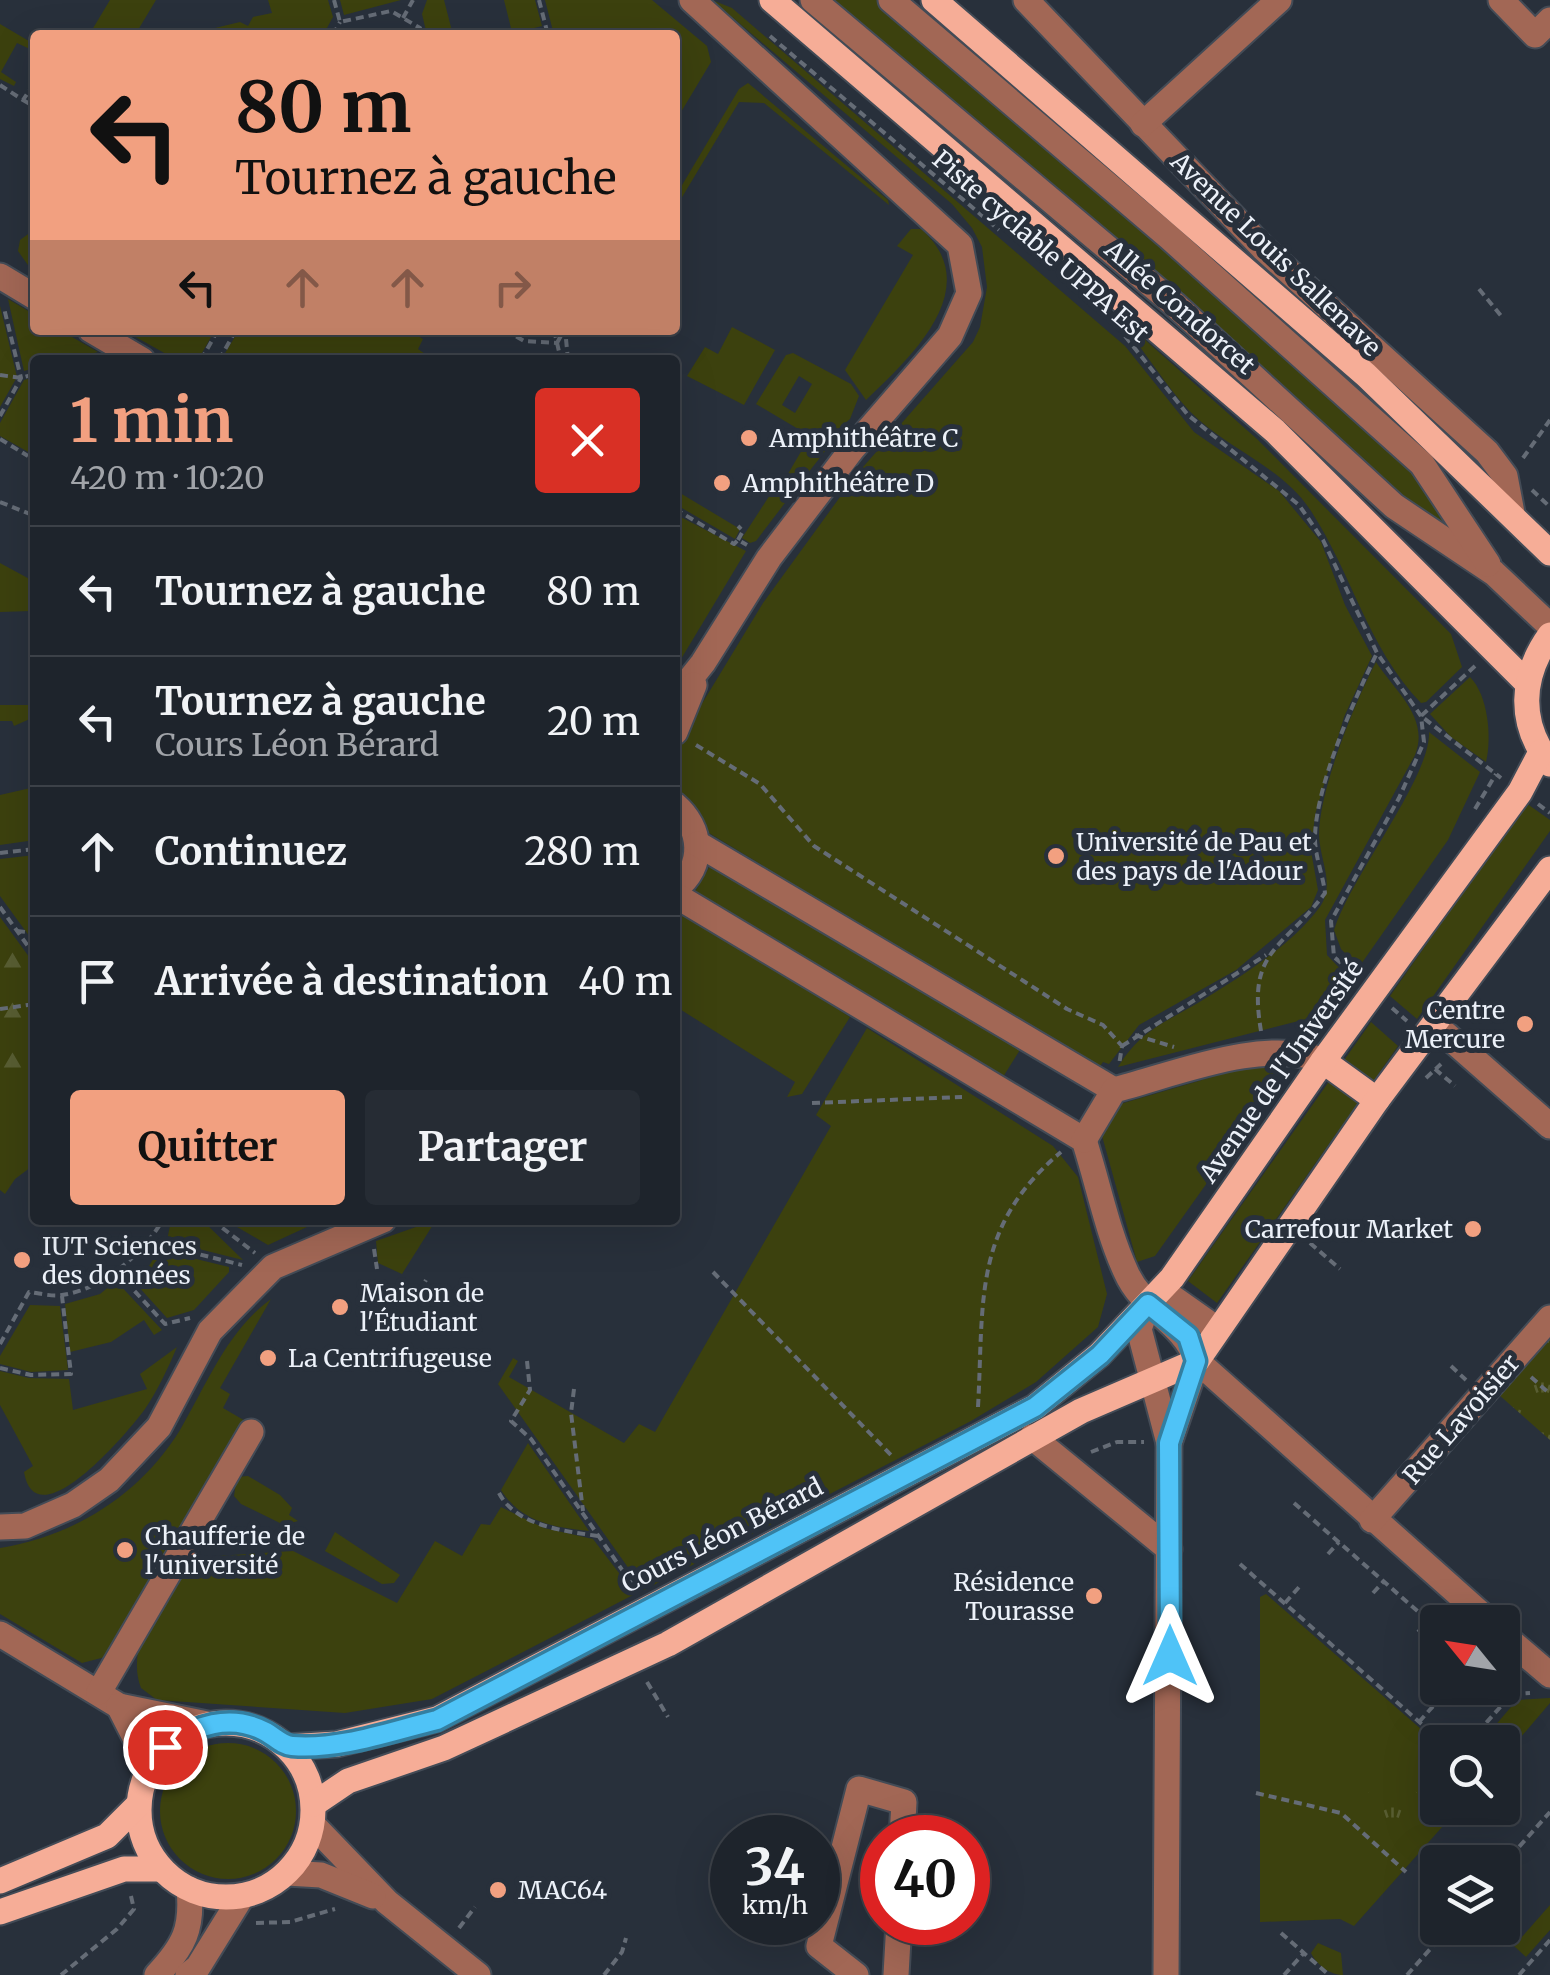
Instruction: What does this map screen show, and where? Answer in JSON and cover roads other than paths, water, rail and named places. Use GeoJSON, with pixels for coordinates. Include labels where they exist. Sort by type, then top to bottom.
{"type":"FeatureCollection","features":[{"type":"Feature","properties":{"kind":"main road","name":"Allée Condorcet"},"geometry":{"type":"LineString","coordinates":[[772,0],[1275,431],[1527,683]]}},
{"type":"Feature","properties":{"kind":"main road"},"geometry":{"type":"LineString","coordinates":[[934,0],[1366,374],[1550,553]]}},
{"type":"Feature","properties":{"kind":"main road"},"geometry":{"type":"LineString","coordinates":[[1545,758],[1527,719],[1527,683],[1536,654],[1550,635]]}},
{"type":"Feature","properties":{"kind":"main road","name":"Avenue de l'Université"},"geometry":{"type":"LineString","coordinates":[[1148,1304],[1172,1278],[1323,1061],[1545,758]]}},
{"type":"Feature","properties":{"kind":"main road"},"geometry":{"type":"LineString","coordinates":[[313,1814],[348,1781],[444,1748],[634,1661],[1081,1411],[1196,1361],[1377,1100],[1550,869]]}},
{"type":"Feature","properties":{"kind":"main road"},"geometry":{"type":"LineString","coordinates":[[1323,1061],[1377,1100]]}},
{"type":"Feature","properties":{"kind":"main road","name":"Cours Léon Bérard"},"geometry":{"type":"LineString","coordinates":[[288,1746],[337,1744],[437,1720],[1035,1407],[1100,1355],[1148,1304]]}},
{"type":"Feature","properties":{"kind":"main road"},"geometry":{"type":"LineString","coordinates":[[0,1881],[107,1836],[138,1806],[150,1766],[174,1740],[207,1724],[236,1722],[264,1730],[288,1746],[310,1783],[313,1814],[304,1850],[288,1872],[266,1888],[242,1896],[215,1897],[189,1890],[162,1869],[148,1850],[138,1806]]}},
{"type":"Feature","properties":{"kind":"main road"},"geometry":{"type":"LineString","coordinates":[[0,1912],[124,1869],[162,1869]]}},
{"type":"Feature","properties":{"kind":"street"},"geometry":{"type":"LineString","coordinates":[[680,692],[703,663],[768,558],[852,448],[950,336],[969,293],[960,246],[692,0]]}},
{"type":"Feature","properties":{"kind":"street"},"geometry":{"type":"LineString","coordinates":[[812,0],[1174,304],[1394,506],[1494,573],[1550,626]]}},
{"type":"Feature","properties":{"kind":"street"},"geometry":{"type":"LineString","coordinates":[[891,0],[1168,237],[1422,464],[1494,573]]}},
{"type":"Feature","properties":{"kind":"street","name":"Avenue Louis Sallenave"},"geometry":{"type":"LineString","coordinates":[[1026,0],[1264,249],[1487,452],[1505,476],[1512,513]]}},
{"type":"Feature","properties":{"kind":"street"},"geometry":{"type":"LineString","coordinates":[[1143,124],[1279,0]]}},
{"type":"Feature","properties":{"kind":"street"},"geometry":{"type":"LineString","coordinates":[[1501,0],[1535,35],[1550,20]]}},
{"type":"Feature","properties":{"kind":"street"},"geometry":{"type":"LineString","coordinates":[[0,276],[30,294]]}},
{"type":"Feature","properties":{"kind":"street"},"geometry":{"type":"LineString","coordinates":[[100,335],[134,355]]}},
{"type":"Feature","properties":{"kind":"street"},"geometry":{"type":"LineString","coordinates":[[680,731],[703,663]]}},
{"type":"Feature","properties":{"kind":"street"},"geometry":{"type":"LineString","coordinates":[[680,810],[687,816],[698,844],[691,872],[680,886]]}},
{"type":"Feature","properties":{"kind":"street"},"geometry":{"type":"LineString","coordinates":[[698,844],[1114,1090]]}},
{"type":"Feature","properties":{"kind":"street"},"geometry":{"type":"LineString","coordinates":[[680,895],[1075,1145],[1126,1274],[1148,1304],[1188,1336],[1196,1361],[1470,1605]]}},
{"type":"Feature","properties":{"kind":"street"},"geometry":{"type":"LineString","coordinates":[[1429,1030],[1550,1126]]}},
{"type":"Feature","properties":{"kind":"street"},"geometry":{"type":"LineString","coordinates":[[1075,1145],[1114,1090],[1264,1052],[1296,1053],[1323,1061]]}},
{"type":"Feature","properties":{"kind":"street"},"geometry":{"type":"LineString","coordinates":[[0,1527],[25,1526],[73,1505],[109,1480],[159,1427],[210,1331],[273,1267],[371,1225]]}},
{"type":"Feature","properties":{"kind":"street"},"geometry":{"type":"LineString","coordinates":[[1148,1304],[1173,1298],[1218,1328]]}},
{"type":"Feature","properties":{"kind":"street"},"geometry":{"type":"LineString","coordinates":[[1148,1304],[1139,1329],[1154,1382],[1169,1549],[1166,1975]]}},
{"type":"Feature","properties":{"kind":"street","name":"Rue Lavoisier"},"geometry":{"type":"LineString","coordinates":[[1372,1520],[1550,1318]]}},
{"type":"Feature","properties":{"kind":"street"},"geometry":{"type":"LineString","coordinates":[[1157,1442],[1196,1361]]}},
{"type":"Feature","properties":{"kind":"street"},"geometry":{"type":"LineString","coordinates":[[109,1699],[251,1432]]}},
{"type":"Feature","properties":{"kind":"street"},"geometry":{"type":"LineString","coordinates":[[1032,1438],[1169,1549]]}},
{"type":"Feature","properties":{"kind":"street"},"geometry":{"type":"LineString","coordinates":[[0,1634],[109,1699],[207,1724]]}},
{"type":"Feature","properties":{"kind":"street"},"geometry":{"type":"LineString","coordinates":[[1520,1649],[1550,1675]]}},
{"type":"Feature","properties":{"kind":"street"},"geometry":{"type":"LineString","coordinates":[[109,1699],[150,1766]]}},
{"type":"Feature","properties":{"kind":"street"},"geometry":{"type":"LineString","coordinates":[[856,1975],[819,1946],[860,1789],[904,1802],[903,1815]]}},
{"type":"Feature","properties":{"kind":"street"},"geometry":{"type":"LineString","coordinates":[[313,1814],[387,1902],[478,1975]]}},
{"type":"Feature","properties":{"kind":"street"},"geometry":{"type":"LineString","coordinates":[[288,1872],[321,1875],[387,1902]]}},
{"type":"Feature","properties":{"kind":"street"},"geometry":{"type":"LineString","coordinates":[[157,1975],[182,1948],[192,1922],[189,1890]]}},
{"type":"Feature","properties":{"kind":"street"},"geometry":{"type":"LineString","coordinates":[[188,1975],[206,1954],[242,1896]]}},
{"type":"Feature","properties":{"kind":"street"},"geometry":{"type":"LineString","coordinates":[[896,1975],[898,1945]]}},
{"type":"Feature","properties":{"kind":"place","name":"Amphithéâtre C"},"geometry":{"type":"Point","coordinates":[749,438]}},
{"type":"Feature","properties":{"kind":"place","name":"Amphithéâtre D"},"geometry":{"type":"Point","coordinates":[722,483]}},
{"type":"Feature","properties":{"kind":"place","name":"Université de Pau et des pays de l'Adour"},"geometry":{"type":"Point","coordinates":[1056,856]}},
{"type":"Feature","properties":{"kind":"place","name":"Centre Mercure"},"geometry":{"type":"Point","coordinates":[1525,1024]}},
{"type":"Feature","properties":{"kind":"place","name":"Carrefour Market"},"geometry":{"type":"Point","coordinates":[1473,1229]}},
{"type":"Feature","properties":{"kind":"place","name":"IUT Sciences des données"},"geometry":{"type":"Point","coordinates":[22,1260]}},
{"type":"Feature","properties":{"kind":"place","name":"Maison de l'Étudiant"},"geometry":{"type":"Point","coordinates":[340,1307]}},
{"type":"Feature","properties":{"kind":"place","name":"La Centrifugeuse"},"geometry":{"type":"Point","coordinates":[268,1358]}},
{"type":"Feature","properties":{"kind":"place","name":"Chaufferie de l'université"},"geometry":{"type":"Point","coordinates":[125,1550]}},
{"type":"Feature","properties":{"kind":"place","name":"Résidence Tourasse"},"geometry":{"type":"Point","coordinates":[1094,1596]}},
{"type":"Feature","properties":{"kind":"place","name":"MAC64"},"geometry":{"type":"Point","coordinates":[498,1890]}}]}
